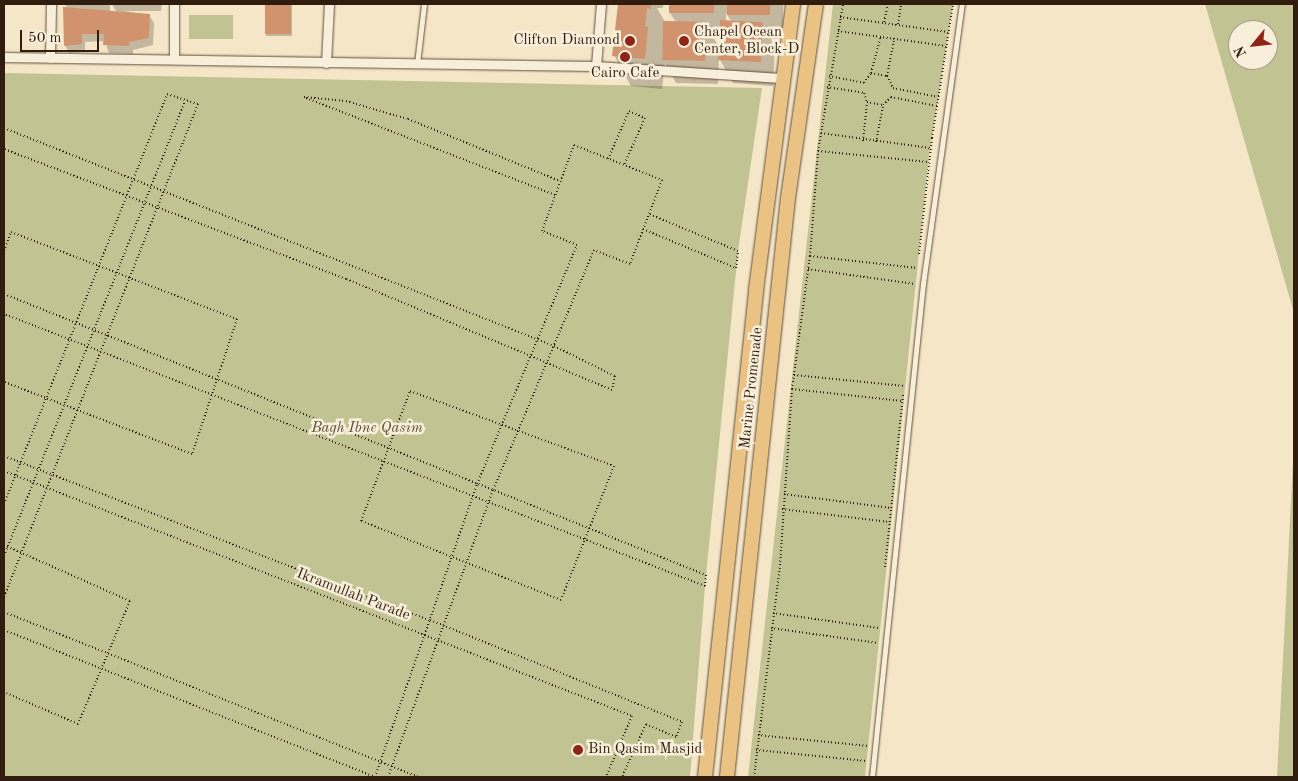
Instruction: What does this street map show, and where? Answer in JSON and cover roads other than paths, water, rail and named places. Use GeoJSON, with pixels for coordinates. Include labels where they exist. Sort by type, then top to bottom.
{"type":"FeatureCollection","features":[{"type":"Feature","properties":{"kind":"main road","name":"Marine Promenade"},"geometry":{"type":"LineString","coordinates":[[705,777],[713,688],[781,78],[793,4]]}},
{"type":"Feature","properties":{"kind":"main road","name":"Marine Promenade"},"geometry":{"type":"LineString","coordinates":[[726,777],[788,198],[816,4]]}},
{"type":"Feature","properties":{"kind":"main road"},"geometry":{"type":"LineString","coordinates":[[713,688],[722,697],[734,692]]}},
{"type":"Feature","properties":{"kind":"main road"},"geometry":{"type":"LineString","coordinates":[[708,746],[722,743],[729,750]]}},
{"type":"Feature","properties":{"kind":"street"},"geometry":{"type":"LineString","coordinates":[[50,58],[51,4]]}},
{"type":"Feature","properties":{"kind":"street"},"geometry":{"type":"LineString","coordinates":[[174,4],[174,58]]}},
{"type":"Feature","properties":{"kind":"street"},"geometry":{"type":"LineString","coordinates":[[326,63],[328,4]]}},
{"type":"Feature","properties":{"kind":"street"},"geometry":{"type":"LineString","coordinates":[[596,66],[601,4]]}},
{"type":"Feature","properties":{"kind":"street"},"geometry":{"type":"LineString","coordinates":[[4,57],[174,58],[326,63],[596,66],[781,78]]}},
{"type":"Feature","properties":{"kind":"lane"},"geometry":{"type":"LineString","coordinates":[[417,64],[424,4]]}},
{"type":"Feature","properties":{"kind":"lane"},"geometry":{"type":"LineString","coordinates":[[872,777],[924,284],[962,4]]}},
{"type":"Feature","properties":{"kind":"place","name":"Clifton Diamond"},"geometry":{"type":"Point","coordinates":[630,41]}},
{"type":"Feature","properties":{"kind":"place","name":"Chapel Ocean Center, Block-D"},"geometry":{"type":"Point","coordinates":[684,41]}},
{"type":"Feature","properties":{"kind":"place","name":"Cairo Cafe"},"geometry":{"type":"Point","coordinates":[625,57]}},
{"type":"Feature","properties":{"kind":"place","name":"Bin Qasim Masjid"},"geometry":{"type":"Point","coordinates":[578,750]}},
{"type":"Feature","properties":{"kind":"park label","name":"Bagh Ibne Qasim"},"geometry":{"type":"Point","coordinates":[367,429]}}]}
